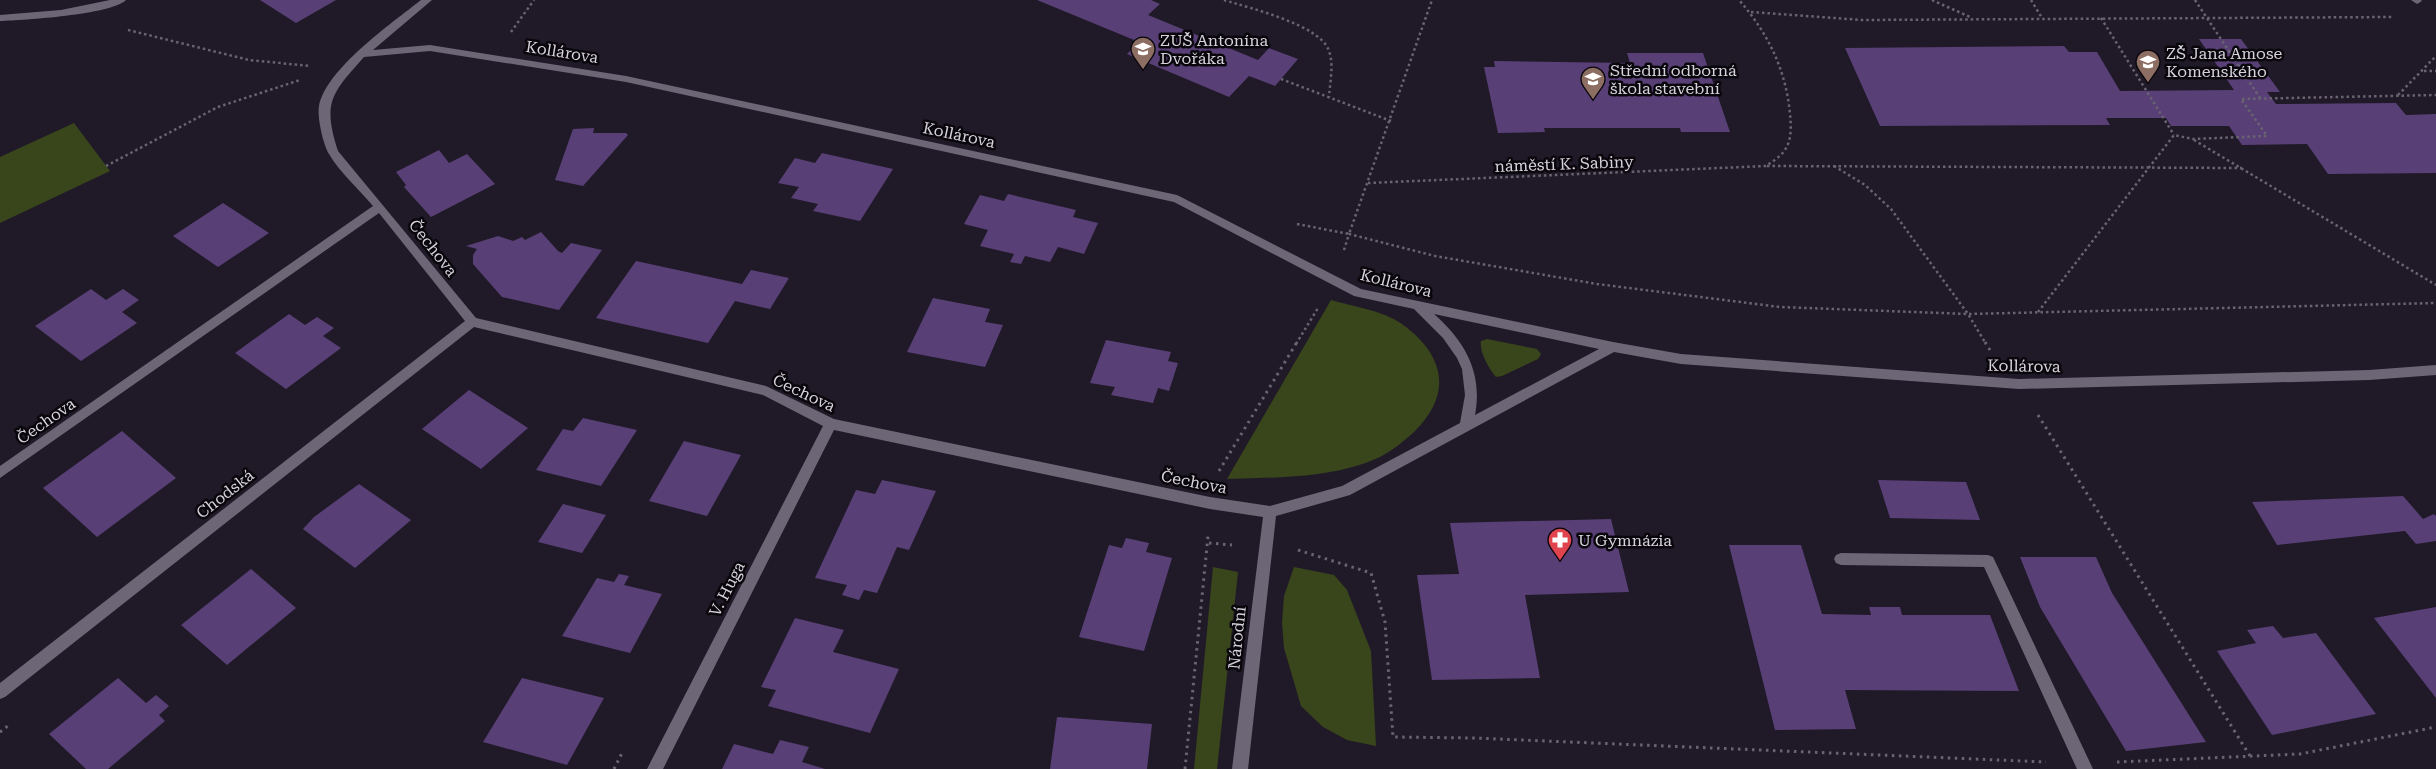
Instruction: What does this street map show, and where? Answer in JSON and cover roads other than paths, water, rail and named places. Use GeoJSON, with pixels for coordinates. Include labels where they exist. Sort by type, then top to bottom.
{"type":"FeatureCollection","features":[{"type":"Feature","properties":{"kind":"street"},"geometry":{"type":"LineString","coordinates":[[0,18],[41,17],[121,0]]}},
{"type":"Feature","properties":{"kind":"street"},"geometry":{"type":"LineString","coordinates":[[361,54],[427,0]]}},
{"type":"Feature","properties":{"kind":"street","name":"Kollárova"},"geometry":{"type":"LineString","coordinates":[[361,54],[430,48],[626,79],[1177,199],[1358,293],[1613,347],[1681,359],[2019,384],[2369,375],[2436,370]]}},
{"type":"Feature","properties":{"kind":"street","name":"Čechova"},"geometry":{"type":"LineString","coordinates":[[361,54],[333,86],[324,106],[326,131],[333,152],[380,206],[472,322],[766,391],[831,424],[1210,503],[1270,512]]}},
{"type":"Feature","properties":{"kind":"street","name":"Čechova"},"geometry":{"type":"LineString","coordinates":[[0,473],[380,206]]}},
{"type":"Feature","properties":{"kind":"street"},"geometry":{"type":"LineString","coordinates":[[1414,305],[1440,324],[1455,343],[1464,360],[1472,394],[1466,426]]}},
{"type":"Feature","properties":{"kind":"street","name":"Chodská"},"geometry":{"type":"LineString","coordinates":[[0,692],[472,322]]}},
{"type":"Feature","properties":{"kind":"street"},"geometry":{"type":"LineString","coordinates":[[1270,512],[1345,491],[1613,347]]}},
{"type":"Feature","properties":{"kind":"street","name":"V. Huga"},"geometry":{"type":"LineString","coordinates":[[655,769],[831,424]]}},
{"type":"Feature","properties":{"kind":"street","name":"Národní"},"geometry":{"type":"LineString","coordinates":[[1240,769],[1270,512]]}},
{"type":"Feature","properties":{"kind":"street"},"geometry":{"type":"LineString","coordinates":[[1841,560],[1988,561],[2084,766]]}},
{"type":"Feature","properties":{"kind":"place","name":"ZUŠ Antonína Dvořáka"},"geometry":{"type":"Point","coordinates":[1143,70]}},
{"type":"Feature","properties":{"kind":"place","name":"ZŠ Jana Amose Komenského"},"geometry":{"type":"Point","coordinates":[2148,83]}},
{"type":"Feature","properties":{"kind":"place","name":"Střední odborná škola stavební"},"geometry":{"type":"Point","coordinates":[1593,100]}},
{"type":"Feature","properties":{"kind":"place","name":"U Gymnázia"},"geometry":{"type":"Point","coordinates":[1560,561]}}]}
